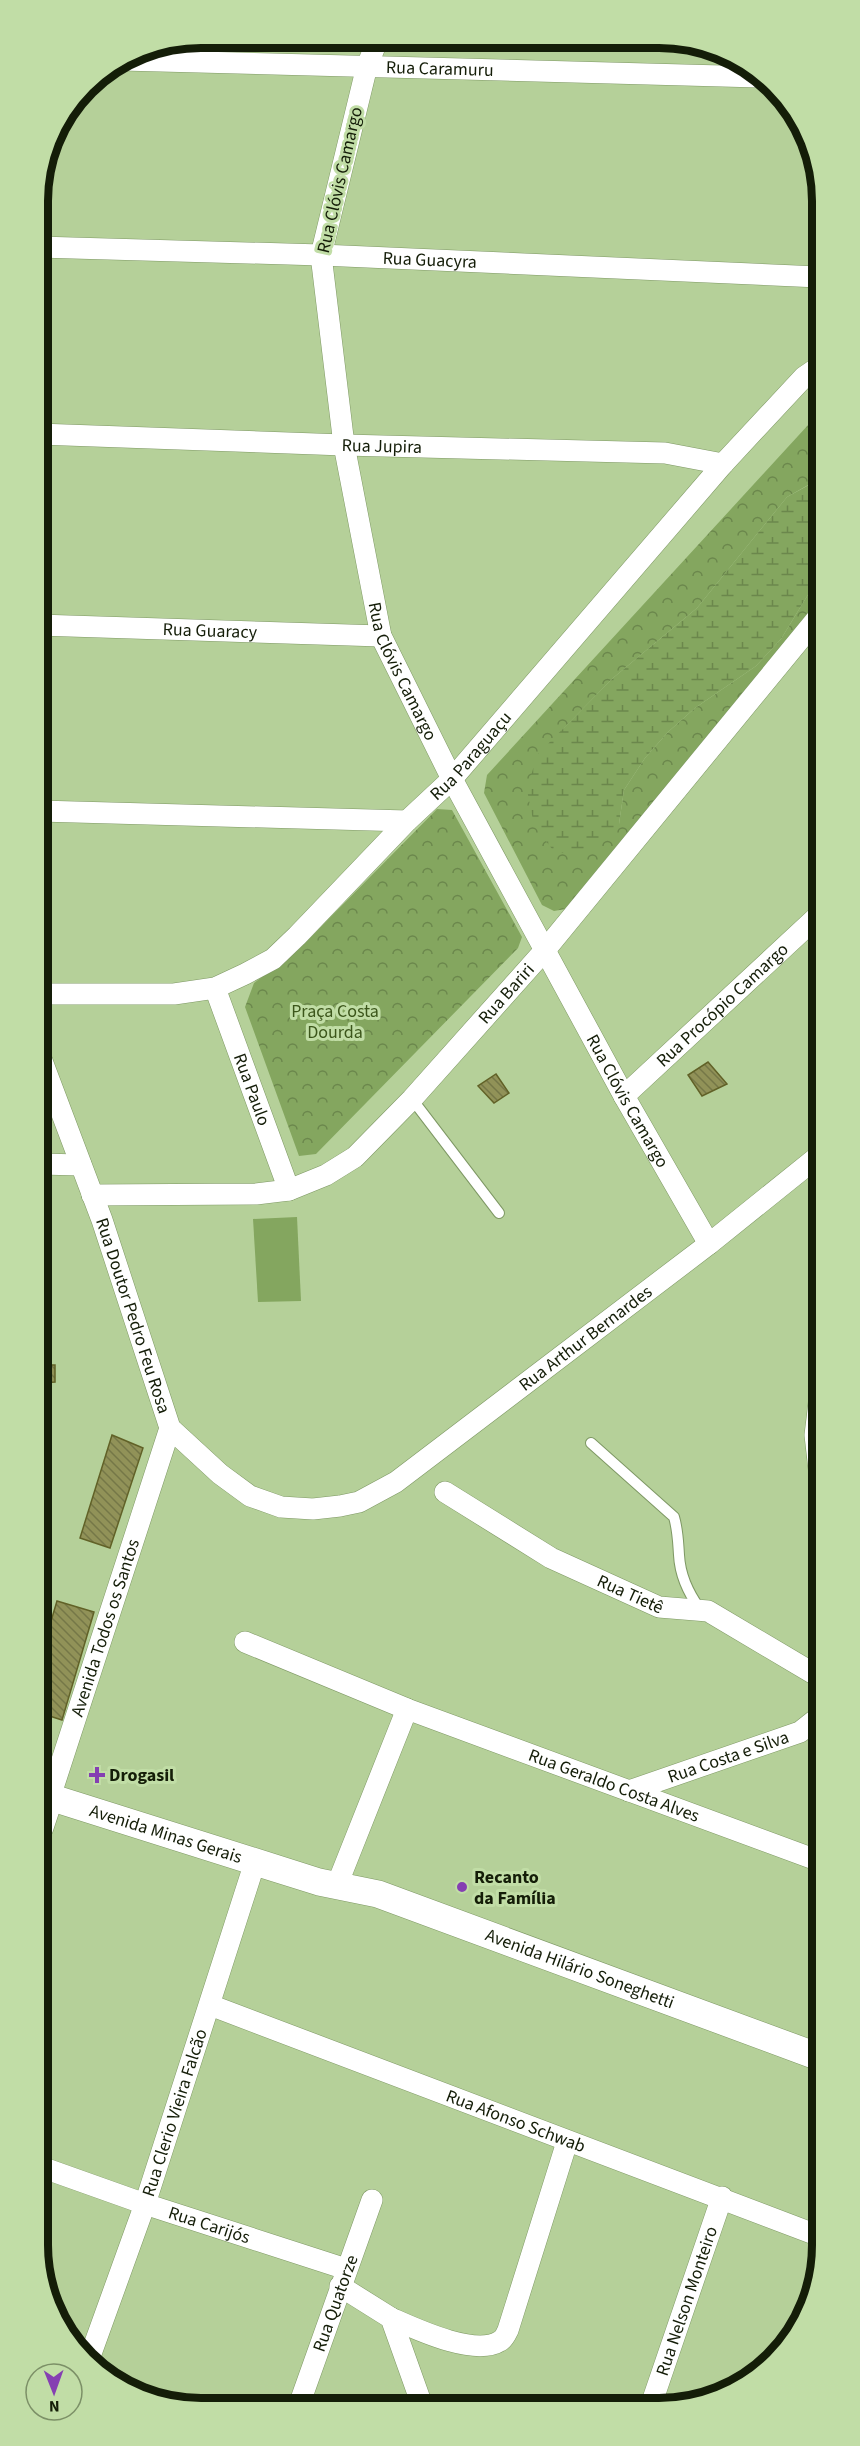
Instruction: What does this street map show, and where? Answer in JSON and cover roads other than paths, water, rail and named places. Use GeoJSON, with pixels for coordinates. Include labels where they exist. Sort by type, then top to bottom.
{"type":"FeatureCollection","features":[{"type":"Feature","properties":{"kind":"street","name":"Rua Clóvis Camargo"},"geometry":{"type":"LineString","coordinates":[[374,48],[367,66],[342,160],[321,255],[344,445],[381,636],[452,779],[624,1096],[709,1244]]}},
{"type":"Feature","properties":{"kind":"street","name":"Rua Caramuru"},"geometry":{"type":"LineString","coordinates":[[141,60],[748,77]]}},
{"type":"Feature","properties":{"kind":"street","name":"Rua Guacyra"},"geometry":{"type":"LineString","coordinates":[[48,247],[321,255],[812,277]]}},
{"type":"Feature","properties":{"kind":"street","name":"Rua Paraguaçu"},"geometry":{"type":"LineString","coordinates":[[48,994],[174,994],[215,988],[273,959],[452,779],[723,464],[812,372]]}},
{"type":"Feature","properties":{"kind":"street","name":"Rua Jupira"},"geometry":{"type":"LineString","coordinates":[[48,434],[665,453],[723,464]]}},
{"type":"Feature","properties":{"kind":"street","name":"Rua Guaracy"},"geometry":{"type":"LineString","coordinates":[[48,625],[381,636]]}},
{"type":"Feature","properties":{"kind":"street","name":"Rua Bariri"},"geometry":{"type":"LineString","coordinates":[[93,1195],[256,1194],[289,1190],[326,1175],[355,1157],[412,1099],[545,950],[812,625]]}},
{"type":"Feature","properties":{"kind":"street"},"geometry":{"type":"LineString","coordinates":[[48,811],[407,822]]}},
{"type":"Feature","properties":{"kind":"street","name":"Rua Procópio Camargo"},"geometry":{"type":"LineString","coordinates":[[624,1096],[812,921]]}},
{"type":"Feature","properties":{"kind":"street","name":"Rua Paulo"},"geometry":{"type":"LineString","coordinates":[[215,988],[289,1190]]}},
{"type":"Feature","properties":{"kind":"street","name":"Rua Doutor Pedro Feu Rosa"},"geometry":{"type":"LineString","coordinates":[[48,1077],[93,1195],[170,1428],[220,1474],[250,1496],[281,1507],[313,1509],[340,1506]]}},
{"type":"Feature","properties":{"kind":"street","name":"Rua Arthur Bernardes"},"geometry":{"type":"LineString","coordinates":[[340,1506],[359,1502],[396,1482],[709,1244],[812,1161]]}},
{"type":"Feature","properties":{"kind":"street"},"geometry":{"type":"LineString","coordinates":[[48,1164],[81,1165]]}},
{"type":"Feature","properties":{"kind":"street","name":"Avenida Todos os Santos"},"geometry":{"type":"LineString","coordinates":[[48,1786],[170,1428]]}},
{"type":"Feature","properties":{"kind":"street","name":"Rua Tietê"},"geometry":{"type":"LineString","coordinates":[[445,1492],[551,1558],[659,1607],[708,1611],[812,1673]]}},
{"type":"Feature","properties":{"kind":"street","name":"Rua Geraldo Costa Alves"},"geometry":{"type":"LineString","coordinates":[[245,1642],[407,1708],[812,1858]]}},
{"type":"Feature","properties":{"kind":"street"},"geometry":{"type":"LineString","coordinates":[[340,1879],[407,1708]]}},
{"type":"Feature","properties":{"kind":"street","name":"Rua Costa e Silva"},"geometry":{"type":"LineString","coordinates":[[628,1791],[800,1732],[812,1723]]}},
{"type":"Feature","properties":{"kind":"street","name":"Avenida Minas Gerais"},"geometry":{"type":"LineString","coordinates":[[48,1796],[292,1874],[340,1879]]}},
{"type":"Feature","properties":{"kind":"street","name":"Rua Clerio Vieira Falcão"},"geometry":{"type":"LineString","coordinates":[[92,2352],[145,2204],[255,1862]]}},
{"type":"Feature","properties":{"kind":"street","name":"Avenida Hilário Soneghetti"},"geometry":{"type":"LineString","coordinates":[[340,1879],[383,1878],[812,2035]]}},
{"type":"Feature","properties":{"kind":"street","name":"Avenida Hilário Soneghetti"},"geometry":{"type":"LineString","coordinates":[[340,1879],[812,2054]]}},
{"type":"Feature","properties":{"kind":"street","name":"Rua Afonso Schwab"},"geometry":{"type":"LineString","coordinates":[[210,2005],[812,2233]]}},
{"type":"Feature","properties":{"kind":"street","name":"Rua Carijós"},"geometry":{"type":"LineString","coordinates":[[48,2170],[343,2277],[391,2318],[436,2337],[469,2345],[493,2344],[502,2340],[508,2330],[567,2142]]}},
{"type":"Feature","properties":{"kind":"street","name":"Rua Nelson Monteiro"},"geometry":{"type":"LineString","coordinates":[[653,2398],[722,2198]]}},
{"type":"Feature","properties":{"kind":"street","name":"Rua Quatorze"},"geometry":{"type":"LineString","coordinates":[[301,2398],[372,2200]]}},
{"type":"Feature","properties":{"kind":"street"},"geometry":{"type":"LineString","coordinates":[[391,2318],[420,2398]]}},
{"type":"Feature","properties":{"kind":"lane"},"geometry":{"type":"LineString","coordinates":[[412,1099],[499,1213]]}},
{"type":"Feature","properties":{"kind":"lane"},"geometry":{"type":"LineString","coordinates":[[591,1443],[674,1517],[679,1534],[678,1558],[688,1592],[700,1609]]}},
{"type":"Feature","properties":{"kind":"place","name":"Drogasil"},"geometry":{"type":"Point","coordinates":[97,1775]}},
{"type":"Feature","properties":{"kind":"place","name":"Recanto da Família"},"geometry":{"type":"Point","coordinates":[462,1887]}},
{"type":"Feature","properties":{"kind":"park label","name":"Praça Costa Dourda"},"geometry":{"type":"Point","coordinates":[335,1021]}}]}
